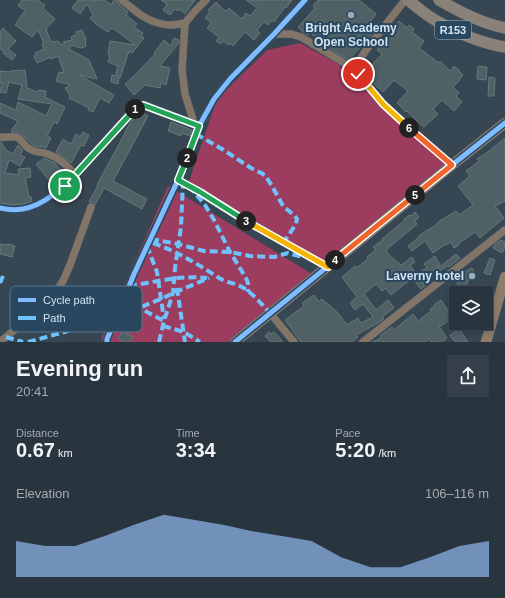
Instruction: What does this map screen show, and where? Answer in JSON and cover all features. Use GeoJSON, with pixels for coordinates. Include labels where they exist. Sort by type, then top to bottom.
{"type":"FeatureCollection","features":[{"type":"Feature","properties":{"kind":"main road","name":"R153"},"geometry":{"type":"LineString","coordinates":[[406,0],[434,20],[461,34],[481,42],[505,47]]}},
{"type":"Feature","properties":{"kind":"main road","name":"R153"},"geometry":{"type":"LineString","coordinates":[[439,0],[457,11],[492,25],[505,28]]}},
{"type":"Feature","properties":{"kind":"street"},"geometry":{"type":"LineString","coordinates":[[122,0],[149,21],[169,25],[185,24]]}},
{"type":"Feature","properties":{"kind":"street"},"geometry":{"type":"LineString","coordinates":[[197,125],[185,94],[182,70],[185,24],[206,0]]}},
{"type":"Feature","properties":{"kind":"street"},"geometry":{"type":"LineString","coordinates":[[129,286],[178,180],[197,125],[218,92],[305,0]]}},
{"type":"Feature","properties":{"kind":"street"},"geometry":{"type":"LineString","coordinates":[[354,70],[366,50],[406,0]]}},
{"type":"Feature","properties":{"kind":"street"},"geometry":{"type":"LineString","coordinates":[[274,34],[291,34],[301,37],[354,70],[383,104],[452,165]]}},
{"type":"Feature","properties":{"kind":"street"},"geometry":{"type":"LineString","coordinates":[[0,208],[18,210],[31,207],[54,195],[65,186],[118,126],[140,105],[148,106],[197,125]]}},
{"type":"Feature","properties":{"kind":"street"},"geometry":{"type":"LineString","coordinates":[[235,342],[505,123]]}},
{"type":"Feature","properties":{"kind":"street"},"geometry":{"type":"LineString","coordinates":[[0,137],[17,138],[31,150],[57,158],[69,167],[75,175]]}},
{"type":"Feature","properties":{"kind":"street"},"geometry":{"type":"LineString","coordinates":[[178,180],[328,267]]}},
{"type":"Feature","properties":{"kind":"street"},"geometry":{"type":"LineString","coordinates":[[60,286],[70,265],[91,207]]}},
{"type":"Feature","properties":{"kind":"street"},"geometry":{"type":"LineString","coordinates":[[363,342],[505,230]]}},
{"type":"Feature","properties":{"kind":"street"},"geometry":{"type":"LineString","coordinates":[[486,342],[505,277]]}},
{"type":"Feature","properties":{"kind":"street"},"geometry":{"type":"LineString","coordinates":[[270,313],[294,342]]}},
{"type":"Feature","properties":{"kind":"street"},"geometry":{"type":"LineString","coordinates":[[0,342],[12,332]]}},
{"type":"Feature","properties":{"kind":"street"},"geometry":{"type":"LineString","coordinates":[[107,342],[110,332]]}},
{"type":"Feature","properties":{"kind":"shaded area"},"geometry":{"type":"Polygon","coordinates":[[[300,43],[338,64],[446,163],[324,269],[189,181],[217,99],[267,50],[300,43]]]}},
{"type":"Feature","properties":{"kind":"shaded area"},"geometry":{"type":"Polygon","coordinates":[[[168,186],[312,274],[228,342],[104,342],[101,339],[104,332],[142,332],[142,286],[124,286],[168,186]]]}},
{"type":"Feature","properties":{"kind":"building"},"geometry":{"type":"Polygon","coordinates":[[[22,0],[37,0],[45,5],[43,8],[55,19],[46,29],[51,42],[57,41],[63,45],[65,43],[63,42],[72,40],[71,37],[77,34],[76,32],[82,30],[86,39],[86,46],[81,48],[71,45],[69,49],[89,60],[97,79],[79,75],[114,95],[109,103],[100,98],[93,112],[88,110],[89,108],[69,98],[70,96],[65,88],[71,85],[56,81],[59,72],[64,73],[58,56],[51,59],[51,57],[37,63],[34,56],[36,55],[35,53],[44,49],[42,44],[44,43],[38,30],[32,37],[15,25],[25,10],[18,6],[22,0]]]}},
{"type":"Feature","properties":{"kind":"building"},"geometry":{"type":"Polygon","coordinates":[[[78,0],[105,0],[111,5],[114,0],[117,0],[119,4],[128,12],[126,15],[137,24],[134,27],[143,33],[141,36],[144,38],[132,53],[129,51],[120,78],[119,77],[118,84],[111,82],[112,75],[118,76],[116,73],[118,66],[108,62],[110,55],[108,54],[110,41],[135,45],[114,29],[111,28],[108,32],[96,24],[90,18],[93,15],[87,4],[80,14],[72,8],[78,0]]]}},
{"type":"Feature","properties":{"kind":"building"},"geometry":{"type":"Polygon","coordinates":[[[161,0],[195,0],[185,14],[179,9],[178,11],[175,9],[170,15],[163,10],[167,4],[161,0]]]}},
{"type":"Feature","properties":{"kind":"building"},"geometry":{"type":"Polygon","coordinates":[[[246,0],[292,0],[274,22],[272,20],[268,25],[264,22],[257,30],[260,33],[254,40],[245,32],[233,46],[230,43],[229,45],[223,41],[221,44],[216,41],[219,37],[207,28],[211,23],[205,18],[210,12],[208,10],[216,2],[225,11],[229,8],[242,19],[246,13],[250,16],[257,8],[246,0]]]}},
{"type":"Feature","properties":{"kind":"building"},"geometry":{"type":"Polygon","coordinates":[[[318,0],[359,0],[376,14],[368,24],[375,30],[349,60],[310,33],[308,35],[304,33],[298,27],[315,8],[313,6],[318,0]]]}},
{"type":"Feature","properties":{"kind":"building"},"geometry":{"type":"Polygon","coordinates":[[[399,21],[407,28],[409,25],[414,29],[412,32],[424,41],[419,48],[439,63],[440,61],[450,71],[454,66],[463,75],[453,87],[459,93],[456,96],[462,102],[454,111],[442,100],[433,109],[438,114],[424,127],[397,103],[408,91],[394,80],[383,92],[364,73],[382,54],[377,50],[399,21]]]}},
{"type":"Feature","properties":{"kind":"building"},"geometry":{"type":"Polygon","coordinates":[[[3,28],[16,41],[8,49],[16,55],[12,60],[3,53],[4,51],[0,49],[0,32],[3,28]]]}},
{"type":"Feature","properties":{"kind":"building"},"geometry":{"type":"Polygon","coordinates":[[[174,38],[179,40],[179,43],[160,66],[170,68],[166,85],[161,83],[160,88],[145,85],[134,95],[125,84],[155,54],[154,53],[164,40],[171,46],[174,38]]]}},
{"type":"Feature","properties":{"kind":"building"},"geometry":{"type":"Polygon","coordinates":[[[478,66],[487,67],[486,80],[477,79],[478,66]]]}},
{"type":"Feature","properties":{"kind":"building"},"geometry":{"type":"Polygon","coordinates":[[[25,70],[27,88],[38,92],[39,90],[46,91],[45,97],[65,107],[57,124],[54,122],[47,136],[51,138],[46,148],[34,146],[21,134],[12,132],[11,131],[18,121],[0,113],[0,103],[16,110],[18,102],[46,116],[52,104],[18,99],[22,85],[9,82],[6,93],[0,92],[2,83],[0,83],[0,71],[10,72],[25,70]]]}},
{"type":"Feature","properties":{"kind":"building"},"geometry":{"type":"Polygon","coordinates":[[[489,77],[495,78],[494,96],[488,96],[489,77]]]}},
{"type":"Feature","properties":{"kind":"building"},"geometry":{"type":"Polygon","coordinates":[[[139,111],[148,116],[113,181],[147,199],[142,209],[104,188],[95,205],[93,202],[89,202],[125,132],[139,111]]]}},
{"type":"Feature","properties":{"kind":"building"},"geometry":{"type":"Polygon","coordinates":[[[171,122],[192,130],[190,136],[182,133],[181,136],[168,131],[171,122]]]}},
{"type":"Feature","properties":{"kind":"building"},"geometry":{"type":"Polygon","coordinates":[[[83,132],[89,135],[84,146],[81,145],[71,163],[56,152],[63,139],[71,144],[76,134],[80,137],[83,132]]]}},
{"type":"Feature","properties":{"kind":"building"},"geometry":{"type":"Polygon","coordinates":[[[505,138],[505,201],[495,206],[504,218],[480,238],[475,232],[454,248],[451,242],[433,253],[425,241],[412,251],[408,246],[419,236],[456,211],[459,215],[473,205],[458,186],[470,176],[466,171],[479,161],[477,159],[505,138]]]}},
{"type":"Feature","properties":{"kind":"building"},"geometry":{"type":"Polygon","coordinates":[[[0,142],[6,150],[13,154],[18,145],[23,150],[20,155],[25,157],[20,166],[9,160],[5,173],[19,175],[18,169],[30,168],[31,177],[25,178],[29,197],[31,197],[32,201],[24,204],[13,205],[0,203],[0,142]]]}},
{"type":"Feature","properties":{"kind":"building"},"geometry":{"type":"Polygon","coordinates":[[[44,158],[55,163],[62,172],[64,170],[68,174],[62,180],[57,173],[49,180],[36,164],[44,158]]]}},
{"type":"Feature","properties":{"kind":"building"},"geometry":{"type":"Polygon","coordinates":[[[415,212],[419,217],[415,221],[417,224],[386,250],[390,256],[401,265],[412,257],[415,262],[410,265],[417,275],[427,267],[424,264],[435,256],[440,265],[428,275],[430,278],[424,283],[421,281],[425,286],[421,289],[412,278],[391,295],[386,288],[382,291],[376,284],[364,294],[376,310],[388,300],[394,308],[382,317],[384,319],[356,335],[358,337],[352,342],[301,342],[285,320],[304,306],[302,303],[314,295],[319,302],[322,299],[338,313],[347,325],[358,318],[361,323],[373,317],[363,304],[355,310],[350,303],[357,297],[342,277],[355,266],[356,268],[368,259],[367,257],[376,250],[373,247],[383,240],[382,239],[405,220],[404,219],[410,215],[411,216],[415,212]]]}},
{"type":"Feature","properties":{"kind":"building"},"geometry":{"type":"Polygon","coordinates":[[[501,240],[505,242],[505,247],[502,253],[493,248],[495,244],[501,240]]]}},
{"type":"Feature","properties":{"kind":"building"},"geometry":{"type":"Polygon","coordinates":[[[0,244],[15,246],[12,257],[0,254],[0,244]]]}},
{"type":"Feature","properties":{"kind":"building"},"geometry":{"type":"Polygon","coordinates":[[[456,254],[460,258],[449,267],[448,266],[439,271],[437,269],[456,254]]]}},
{"type":"Feature","properties":{"kind":"building"},"geometry":{"type":"Polygon","coordinates":[[[490,258],[495,260],[490,275],[484,273],[490,258]]]}},
{"type":"Feature","properties":{"kind":"building"},"geometry":{"type":"Polygon","coordinates":[[[472,268],[476,276],[467,281],[468,283],[463,286],[459,286],[454,277],[461,271],[462,273],[472,268]]]}},
{"type":"Feature","properties":{"kind":"building"},"geometry":{"type":"Polygon","coordinates":[[[441,300],[449,312],[449,321],[439,327],[447,338],[442,342],[431,342],[429,339],[426,342],[372,342],[381,338],[380,336],[392,327],[394,330],[413,314],[418,321],[431,311],[430,309],[435,306],[434,305],[441,300]]]}},
{"type":"Feature","properties":{"kind":"building"},"geometry":{"type":"Polygon","coordinates":[[[460,330],[468,342],[455,342],[450,335],[460,330]]]}},
{"type":"Feature","properties":{"kind":"building"},"geometry":{"type":"Polygon","coordinates":[[[122,332],[133,337],[129,342],[124,342],[118,338],[122,332]]]}},
{"type":"Feature","properties":{"kind":"building"},"geometry":{"type":"Polygon","coordinates":[[[269,332],[271,334],[274,332],[283,342],[271,342],[265,336],[269,332]]]}},
{"type":"Feature","properties":{"kind":"marked path"},"geometry":{"type":"LineString","coordinates":[[196,134],[265,175],[283,206],[297,219],[296,224],[284,242]]}},
{"type":"Feature","properties":{"kind":"marked path"},"geometry":{"type":"LineString","coordinates":[[159,342],[173,293],[181,227],[183,183]]}},
{"type":"Feature","properties":{"kind":"marked path"},"geometry":{"type":"LineString","coordinates":[[189,186],[205,205],[214,220],[230,252],[246,278],[248,283],[248,292]]}},
{"type":"Feature","properties":{"kind":"marked path"},"geometry":{"type":"LineString","coordinates":[[151,239],[204,251],[230,252],[250,256],[274,257],[288,253],[299,256],[309,256]]}},
{"type":"Feature","properties":{"kind":"marked path"},"geometry":{"type":"LineString","coordinates":[[153,243],[201,266],[222,280],[246,289],[270,313]]}},
{"type":"Feature","properties":{"kind":"marked path"},"geometry":{"type":"LineString","coordinates":[[147,246],[157,272],[164,319]]}},
{"type":"Feature","properties":{"kind":"marked path"},"geometry":{"type":"LineString","coordinates":[[0,283],[3,276]]}},
{"type":"Feature","properties":{"kind":"marked path"},"geometry":{"type":"LineString","coordinates":[[129,286],[178,278],[207,278]]}},
{"type":"Feature","properties":{"kind":"marked path"},"geometry":{"type":"LineString","coordinates":[[142,307],[209,278]]}},
{"type":"Feature","properties":{"kind":"marked path"},"geometry":{"type":"LineString","coordinates":[[177,288],[185,342]]}},
{"type":"Feature","properties":{"kind":"marked path"},"geometry":{"type":"LineString","coordinates":[[142,308],[164,321]]}},
{"type":"Feature","properties":{"kind":"marked path"},"geometry":{"type":"LineString","coordinates":[[163,326],[184,332],[200,342]]}},
{"type":"Feature","properties":{"kind":"marked path"},"geometry":{"type":"LineString","coordinates":[[28,342],[64,332]]}},
{"type":"Feature","properties":{"kind":"marked path"},"geometry":{"type":"LineString","coordinates":[[6,337],[23,342]]}},
{"type":"Feature","properties":{"kind":"cycle path"},"geometry":{"type":"LineString","coordinates":[[129,286],[178,180],[199,126],[214,99],[230,79],[305,0]]}},
{"type":"Feature","properties":{"kind":"cycle path"},"geometry":{"type":"LineString","coordinates":[[0,208],[13,210],[25,209],[36,205],[56,192],[83,166],[139,105],[148,106],[199,126]]}},
{"type":"Feature","properties":{"kind":"cycle path"},"geometry":{"type":"LineString","coordinates":[[235,342],[505,123]]}},
{"type":"Feature","properties":{"kind":"cycle path"},"geometry":{"type":"LineString","coordinates":[[107,342],[110,332]]}},
{"type":"Feature","properties":{"kind":"place","name":"Bright Academy Open School"},"geometry":{"type":"Point","coordinates":[351,15]}},
{"type":"Feature","properties":{"kind":"place","name":"Laverny hotel"},"geometry":{"type":"Point","coordinates":[472,276]}},
{"type":"Feature","properties":{"kind":"route"},"geometry":{"type":"LineString","coordinates":[[65,186],[118,126],[137,107],[143,105],[199,126],[178,180],[328,267],[452,165],[383,104],[358,74]]}}]}
